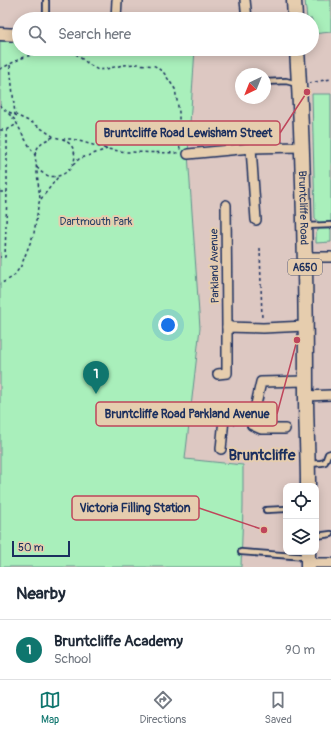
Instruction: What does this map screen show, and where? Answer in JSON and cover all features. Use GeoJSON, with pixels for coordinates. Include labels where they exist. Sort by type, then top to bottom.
{"type":"FeatureCollection","features":[{"type":"Feature","properties":{"kind":"main road"},"geometry":{"type":"LineString","coordinates":[[294,0],[295,12]]}},
{"type":"Feature","properties":{"kind":"main road","name":"Bruntcliffe Road"},"geometry":{"type":"LineString","coordinates":[[297,56],[305,226],[308,483]]}},
{"type":"Feature","properties":{"kind":"street"},"geometry":{"type":"LineString","coordinates":[[116,12],[117,0]]}},
{"type":"Feature","properties":{"kind":"street"},"geometry":{"type":"LineString","coordinates":[[245,0],[246,12]]}},
{"type":"Feature","properties":{"kind":"street"},"geometry":{"type":"LineString","coordinates":[[0,34],[12,35]]}},
{"type":"Feature","properties":{"kind":"street"},"geometry":{"type":"LineString","coordinates":[[188,154],[251,148],[301,147]]}},
{"type":"Feature","properties":{"kind":"street"},"geometry":{"type":"LineString","coordinates":[[251,148],[256,220]]}},
{"type":"Feature","properties":{"kind":"street","name":"Parkland Avenue"},"geometry":{"type":"LineString","coordinates":[[226,205],[227,374]]}},
{"type":"Feature","properties":{"kind":"street"},"geometry":{"type":"LineString","coordinates":[[305,257],[331,257]]}},
{"type":"Feature","properties":{"kind":"street"},"geometry":{"type":"LineString","coordinates":[[227,327],[263,328],[306,326]]}},
{"type":"Feature","properties":{"kind":"street"},"geometry":{"type":"LineString","coordinates":[[285,429],[261,429],[252,425],[261,382],[306,381]]}},
{"type":"Feature","properties":{"kind":"street"},"geometry":{"type":"LineString","coordinates":[[306,396],[331,395]]}},
{"type":"Feature","properties":{"kind":"street"},"geometry":{"type":"LineString","coordinates":[[221,449],[224,419],[253,418]]}},
{"type":"Feature","properties":{"kind":"street"},"geometry":{"type":"LineString","coordinates":[[308,560],[331,563]]}},
{"type":"Feature","properties":{"kind":"lane"},"geometry":{"type":"LineString","coordinates":[[46,1],[46,12]]}},
{"type":"Feature","properties":{"kind":"lane"},"geometry":{"type":"LineString","coordinates":[[271,82],[286,81],[299,85]]}},
{"type":"Feature","properties":{"kind":"lane"},"geometry":{"type":"LineString","coordinates":[[305,226],[331,225]]}},
{"type":"Feature","properties":{"kind":"lane"},"geometry":{"type":"LineString","coordinates":[[308,464],[325,462],[328,454],[331,453]]}},
{"type":"Feature","properties":{"kind":"lane"},"geometry":{"type":"LineString","coordinates":[[266,510],[283,509]]}},
{"type":"Feature","properties":{"kind":"lane"},"geometry":{"type":"LineString","coordinates":[[319,536],[331,534]]}},
{"type":"Feature","properties":{"kind":"lane"},"geometry":{"type":"LineString","coordinates":[[242,552],[308,560]]}},
{"type":"Feature","properties":{"kind":"path"},"geometry":{"type":"LineString","coordinates":[[0,69],[28,56]]}},
{"type":"Feature","properties":{"kind":"path"},"geometry":{"type":"LineString","coordinates":[[6,110],[33,123],[54,137],[72,139],[107,149],[126,152],[180,153],[179,112],[175,89],[164,73],[155,66],[138,64],[123,65],[98,70],[78,56]]}},
{"type":"Feature","properties":{"kind":"path"},"geometry":{"type":"LineString","coordinates":[[10,64],[15,115]]}},
{"type":"Feature","properties":{"kind":"path"},"geometry":{"type":"LineString","coordinates":[[299,85],[331,80]]}},
{"type":"Feature","properties":{"kind":"path"},"geometry":{"type":"LineString","coordinates":[[0,105],[15,120],[35,155]]}},
{"type":"Feature","properties":{"kind":"path"},"geometry":{"type":"LineString","coordinates":[[0,130],[7,130],[17,124]]}},
{"type":"Feature","properties":{"kind":"path"},"geometry":{"type":"LineString","coordinates":[[0,257],[5,257],[7,130]]}},
{"type":"Feature","properties":{"kind":"path"},"geometry":{"type":"LineString","coordinates":[[0,284],[13,277],[21,266],[34,233],[40,199],[35,155],[42,141],[54,137]]}},
{"type":"Feature","properties":{"kind":"path"},"geometry":{"type":"LineString","coordinates":[[63,139],[70,145],[74,153],[73,165]]}},
{"type":"Feature","properties":{"kind":"path"},"geometry":{"type":"LineString","coordinates":[[40,199],[58,177],[67,173],[80,159],[107,149]]}},
{"type":"Feature","properties":{"kind":"path"},"geometry":{"type":"LineString","coordinates":[[37,166],[39,170],[46,175],[58,177]]}},
{"type":"Feature","properties":{"kind":"path"},"geometry":{"type":"LineString","coordinates":[[0,192],[7,192]]}},
{"type":"Feature","properties":{"kind":"path"},"geometry":{"type":"LineString","coordinates":[[260,248],[263,328]]}},
{"type":"Feature","properties":{"kind":"green space"},"geometry":{"type":"Polygon","coordinates":[[[305,0],[331,0],[331,32],[319,33],[319,12],[306,12],[305,0]]]}},
{"type":"Feature","properties":{"kind":"green space","name":"Dartmouth Park"},"geometry":{"type":"Polygon","coordinates":[[[0,41],[12,41],[12,56],[195,56],[188,154],[200,328],[185,459],[243,465],[241,567],[0,567],[0,41]]]}},
{"type":"Feature","properties":{"kind":"green space"},"geometry":{"type":"Polygon","coordinates":[[[312,94],[331,94],[331,223],[320,223],[315,219],[312,94]]]}},
{"type":"Feature","properties":{"kind":"green space"},"geometry":{"type":"Polygon","coordinates":[[[319,229],[331,229],[331,242],[316,243],[316,233],[319,229]]]}},
{"type":"Feature","properties":{"kind":"place","name":"Bruntcliffe Road Lewisham Street"},"geometry":{"type":"Point","coordinates":[307,92]}},
{"type":"Feature","properties":{"kind":"place","name":"Bruntcliffe Road Parkland Avenue"},"geometry":{"type":"Point","coordinates":[297,340]}},
{"type":"Feature","properties":{"kind":"place","name":"Bruntcliffe Academy"},"geometry":{"type":"Point","coordinates":[96,394]}},
{"type":"Feature","properties":{"kind":"place","name":"Victoria Filling Station"},"geometry":{"type":"Point","coordinates":[264,530]}},
{"type":"Feature","properties":{"kind":"district","name":"Bruntcliffe"},"geometry":{"type":"Point","coordinates":[262,455]}}]}
